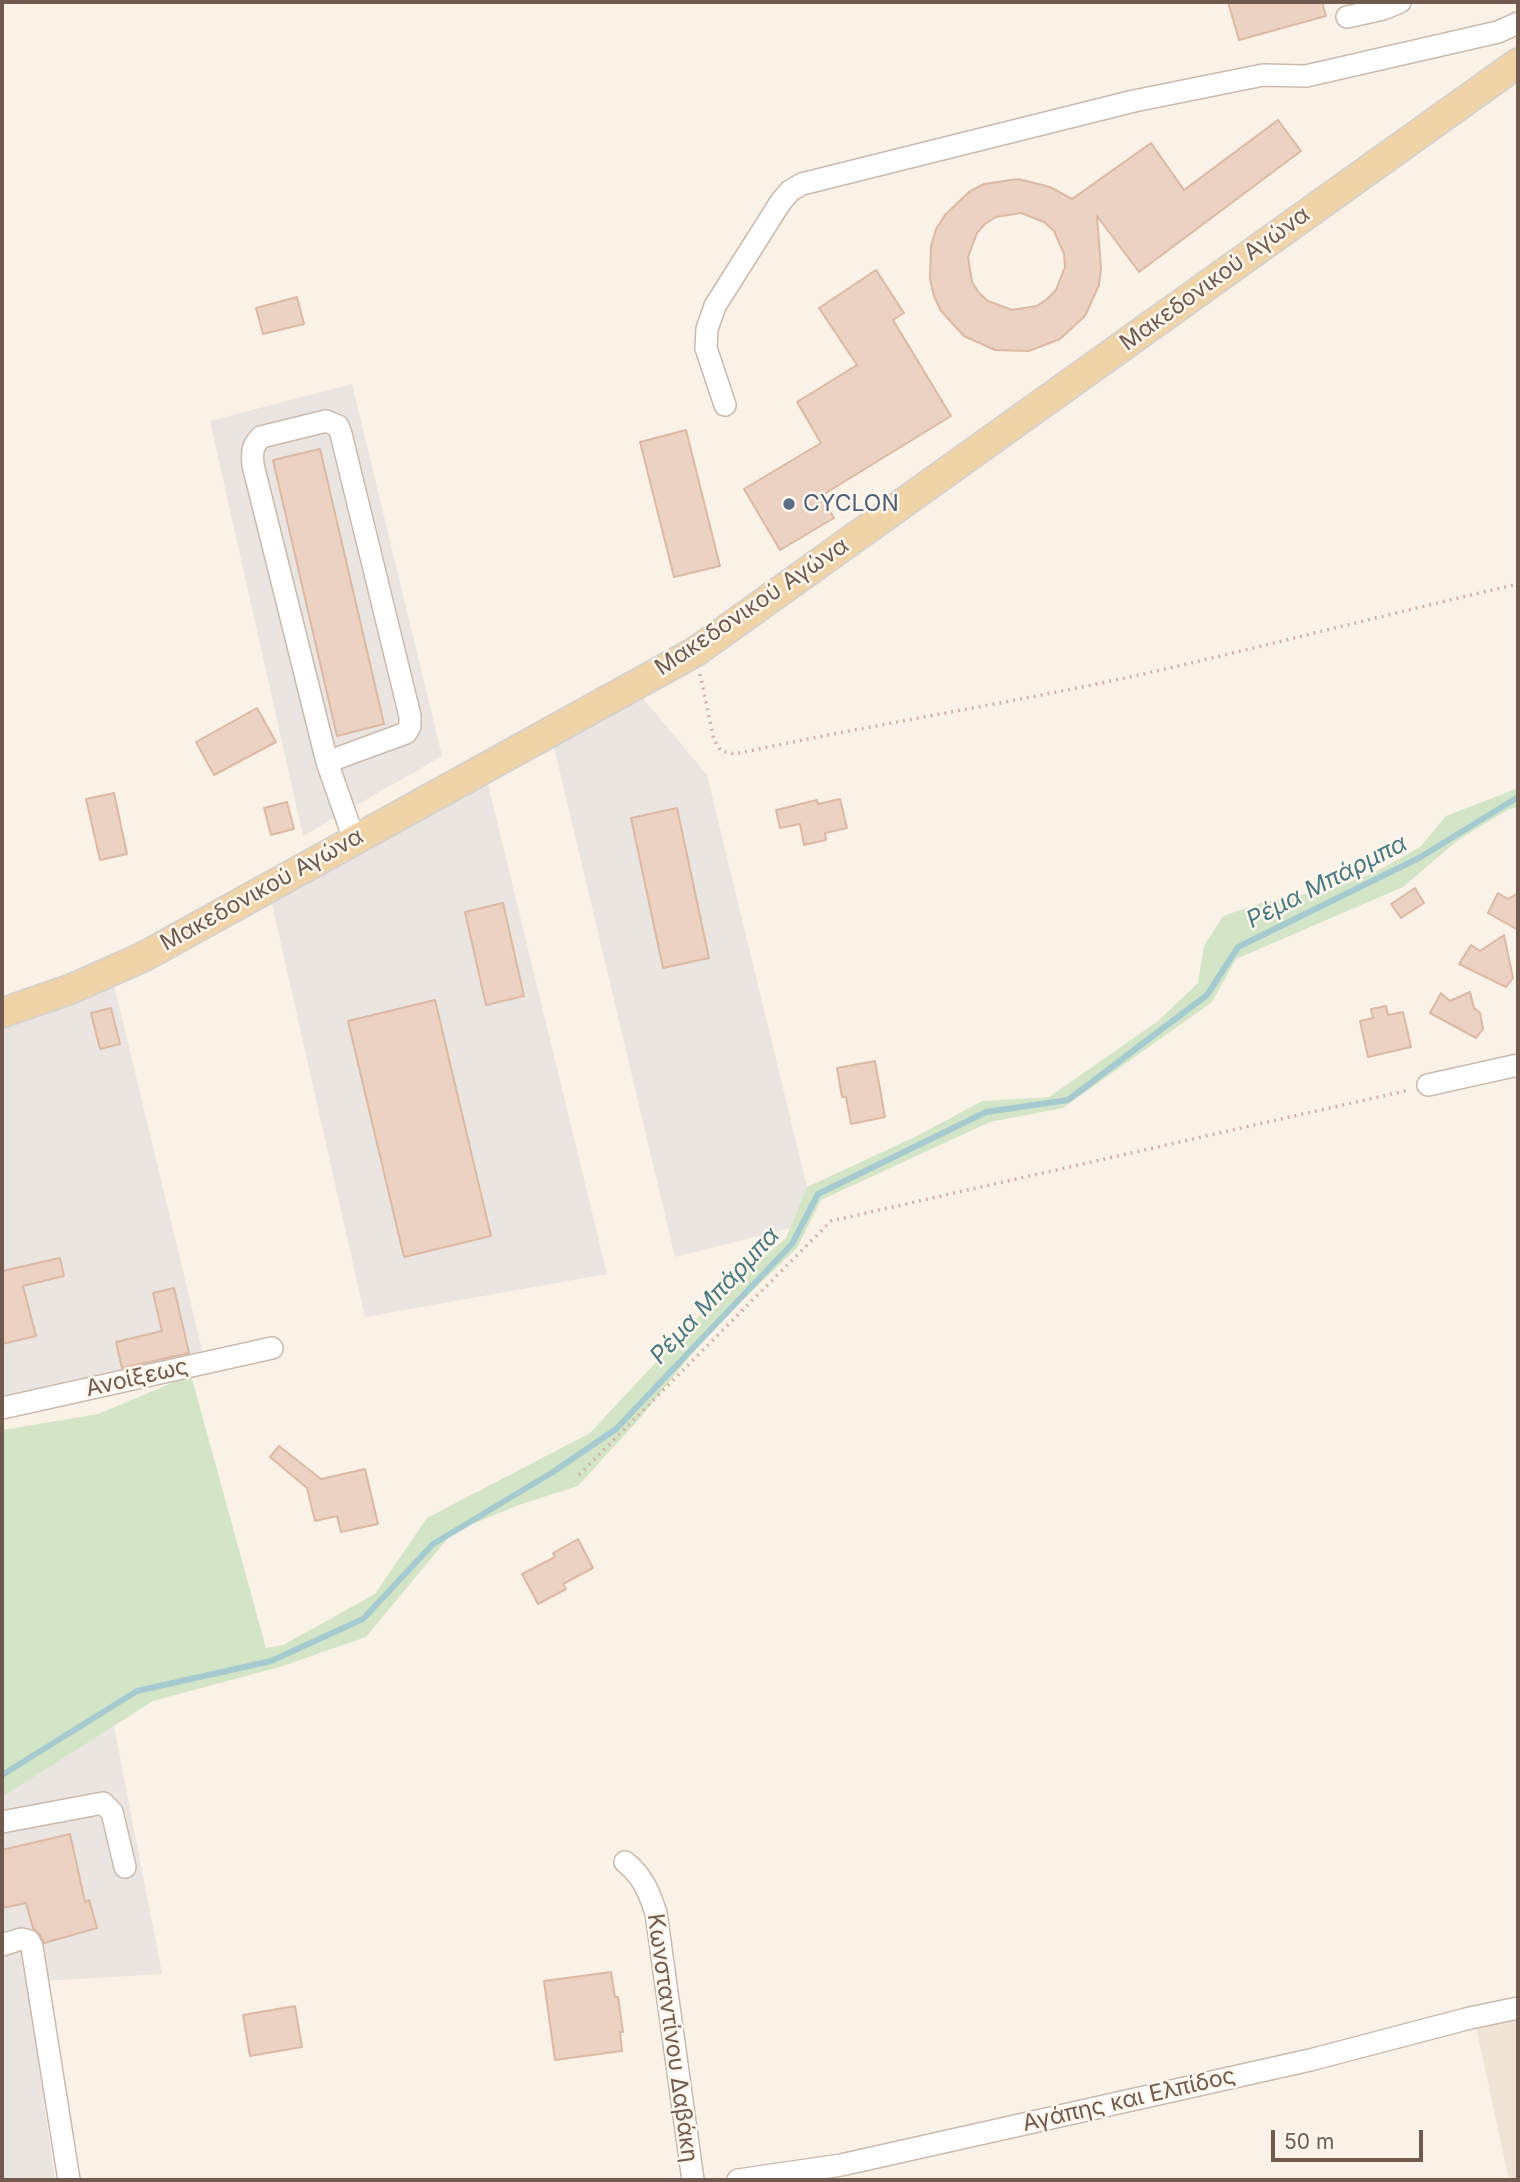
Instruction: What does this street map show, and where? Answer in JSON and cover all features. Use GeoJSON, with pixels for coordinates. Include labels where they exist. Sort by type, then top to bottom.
{"type":"FeatureCollection","features":[{"type":"Feature","properties":{"kind":"main road","name":"Μακεδονικού Αγώνα"},"geometry":{"type":"LineString","coordinates":[[2,1013],[71,989],[143,957],[695,652],[1518,63]]}},
{"type":"Feature","properties":{"kind":"street"},"geometry":{"type":"LineString","coordinates":[[1347,17],[1383,9],[1400,2]]}},
{"type":"Feature","properties":{"kind":"street"},"geometry":{"type":"LineString","coordinates":[[725,405],[706,348],[707,329],[715,306],[780,203],[790,191],[802,184],[1134,101],[1264,75],[1306,76],[1498,32],[1518,23]]}},
{"type":"Feature","properties":{"kind":"street"},"geometry":{"type":"LineString","coordinates":[[327,762],[406,733],[410,726],[410,716],[341,434],[338,426],[326,421],[261,437],[252,451],[327,762],[354,839]]}},
{"type":"Feature","properties":{"kind":"street"},"geometry":{"type":"LineString","coordinates":[[1429,1085],[1518,1065]]}},
{"type":"Feature","properties":{"kind":"street","name":"Ανοίξεως"},"geometry":{"type":"LineString","coordinates":[[2,1408],[272,1348]]}},
{"type":"Feature","properties":{"kind":"street"},"geometry":{"type":"LineString","coordinates":[[2,1822],[103,1803],[112,1812],[125,1867]]}},
{"type":"Feature","properties":{"kind":"street","name":"Κωνσταντίνου Δαβάκη"},"geometry":{"type":"LineString","coordinates":[[625,1862],[639,1873],[656,1913],[693,2180]]}},
{"type":"Feature","properties":{"kind":"street"},"geometry":{"type":"LineString","coordinates":[[2,1945],[21,1940],[29,1941],[33,1947],[69,2180]]}},
{"type":"Feature","properties":{"kind":"street","name":"Αγάπης και Ελπίδος"},"geometry":{"type":"LineString","coordinates":[[738,2180],[854,2162],[1310,2060],[1518,2008]]}},
{"type":"Feature","properties":{"kind":"path"},"geometry":{"type":"LineString","coordinates":[[695,652],[714,740],[721,751],[735,754],[846,730],[996,705],[1153,671],[1518,584]]}},
{"type":"Feature","properties":{"kind":"path"},"geometry":{"type":"LineString","coordinates":[[579,1475],[831,1221],[1429,1085]]}},
{"type":"Feature","properties":{"kind":"shaded area"},"geometry":{"type":"Polygon","coordinates":[[[352,384],[442,756],[303,836],[210,421],[352,384]]]}},
{"type":"Feature","properties":{"kind":"shaded area"},"geometry":{"type":"Polygon","coordinates":[[[642,697],[707,775],[807,1187],[791,1228],[675,1257],[554,747],[642,697]]]}},
{"type":"Feature","properties":{"kind":"shaded area"},"geometry":{"type":"Polygon","coordinates":[[[486,776],[607,1274],[365,1317],[272,904],[486,776]]]}},
{"type":"Feature","properties":{"kind":"shaded area"},"geometry":{"type":"Polygon","coordinates":[[[114,985],[203,1354],[2,1399],[2,1021],[114,985]]]}},
{"type":"Feature","properties":{"kind":"shaded area"},"geometry":{"type":"Polygon","coordinates":[[[114,1726],[162,1974],[27,1982],[55,2180],[2,2180],[2,1774],[114,1726]]]}},
{"type":"Feature","properties":{"kind":"shaded area"},"geometry":{"type":"Polygon","coordinates":[[[1518,2018],[1518,2180],[1509,2180],[1476,2027],[1518,2018]]]}},
{"type":"Feature","properties":{"kind":"green space"},"geometry":{"type":"Polygon","coordinates":[[[1518,788],[1518,807],[1509,809],[1458,840],[1403,887],[1236,959],[1212,1002],[1063,1108],[990,1122],[821,1200],[797,1248],[711,1330],[640,1418],[578,1486],[519,1505],[453,1532],[366,1637],[283,1666],[153,1701],[2,1797],[2,1430],[98,1414],[191,1375],[266,1648],[283,1645],[375,1594],[427,1518],[590,1433],[713,1301],[786,1238],[807,1187],[917,1136],[982,1101],[1049,1097],[1158,1021],[1198,983],[1204,946],[1223,916],[1261,903],[1335,888],[1379,870],[1420,847],[1446,816],[1518,788]]]}},
{"type":"Feature","properties":{"kind":"building"},"geometry":{"type":"Polygon","coordinates":[[[1228,2],[1322,2],[1326,16],[1239,40],[1228,2]]]}},
{"type":"Feature","properties":{"kind":"building"},"geometry":{"type":"Polygon","coordinates":[[[1278,120],[1301,151],[1139,272],[1097,216],[1101,268],[1099,285],[1085,316],[1060,339],[1029,351],[995,350],[964,336],[941,311],[934,296],[930,279],[931,246],[936,229],[945,215],[969,192],[984,184],[1018,179],[1050,187],[1072,199],[1151,143],[1184,190],[1278,120]],[[1021,213],[996,217],[977,233],[968,257],[972,282],[988,301],[1012,310],[1037,306],[1056,290],[1065,267],[1064,254],[1054,231],[1044,222],[1021,213]]]}},
{"type":"Feature","properties":{"kind":"building"},"geometry":{"type":"Polygon","coordinates":[[[876,270],[904,313],[893,320],[951,416],[821,496],[834,518],[780,550],[744,489],[821,443],[797,402],[857,365],[819,308],[876,270]]]}},
{"type":"Feature","properties":{"kind":"building"},"geometry":{"type":"Polygon","coordinates":[[[297,297],[304,324],[263,334],[256,308],[297,297]]]}},
{"type":"Feature","properties":{"kind":"building"},"geometry":{"type":"Polygon","coordinates":[[[686,430],[720,566],[674,577],[640,442],[686,430]]]}},
{"type":"Feature","properties":{"kind":"building"},"geometry":{"type":"Polygon","coordinates":[[[320,449],[384,724],[337,736],[273,460],[320,449]]]}},
{"type":"Feature","properties":{"kind":"building"},"geometry":{"type":"Polygon","coordinates":[[[257,708],[276,742],[214,775],[196,742],[257,708]]]}},
{"type":"Feature","properties":{"kind":"building"},"geometry":{"type":"Polygon","coordinates":[[[114,793],[127,854],[100,860],[86,799],[114,793]]]}},
{"type":"Feature","properties":{"kind":"building"},"geometry":{"type":"Polygon","coordinates":[[[840,799],[847,828],[825,833],[826,840],[804,845],[800,824],[780,828],[776,810],[817,800],[818,804],[840,799]]]}},
{"type":"Feature","properties":{"kind":"building"},"geometry":{"type":"Polygon","coordinates":[[[287,802],[294,829],[271,835],[264,808],[287,802]]]}},
{"type":"Feature","properties":{"kind":"building"},"geometry":{"type":"Polygon","coordinates":[[[677,808],[709,958],[663,968],[631,818],[677,808]]]}},
{"type":"Feature","properties":{"kind":"building"},"geometry":{"type":"Polygon","coordinates":[[[1415,888],[1424,903],[1401,918],[1391,904],[1415,888]]]}},
{"type":"Feature","properties":{"kind":"building"},"geometry":{"type":"Polygon","coordinates":[[[1498,893],[1508,899],[1518,893],[1518,930],[1488,913],[1498,893]]]}},
{"type":"Feature","properties":{"kind":"building"},"geometry":{"type":"Polygon","coordinates":[[[503,903],[524,996],[486,1005],[465,912],[503,903]]]}},
{"type":"Feature","properties":{"kind":"building"},"geometry":{"type":"Polygon","coordinates":[[[1504,935],[1513,978],[1506,987],[1459,964],[1471,945],[1480,951],[1504,935]]]}},
{"type":"Feature","properties":{"kind":"building"},"geometry":{"type":"Polygon","coordinates":[[[1470,992],[1474,1008],[1480,1013],[1483,1029],[1476,1038],[1430,1013],[1441,993],[1450,1001],[1470,992]]]}},
{"type":"Feature","properties":{"kind":"building"},"geometry":{"type":"Polygon","coordinates":[[[435,1000],[491,1236],[404,1257],[348,1021],[435,1000]]]}},
{"type":"Feature","properties":{"kind":"building"},"geometry":{"type":"Polygon","coordinates":[[[1386,1006],[1388,1015],[1403,1012],[1411,1047],[1368,1057],[1360,1021],[1373,1018],[1371,1009],[1386,1006]]]}},
{"type":"Feature","properties":{"kind":"building"},"geometry":{"type":"Polygon","coordinates":[[[111,1008],[120,1044],[100,1049],[91,1013],[111,1008]]]}},
{"type":"Feature","properties":{"kind":"building"},"geometry":{"type":"Polygon","coordinates":[[[875,1061],[885,1117],[851,1124],[846,1097],[842,1097],[837,1068],[875,1061]]]}},
{"type":"Feature","properties":{"kind":"building"},"geometry":{"type":"Polygon","coordinates":[[[60,1258],[64,1276],[23,1286],[36,1336],[2,1344],[2,1271],[60,1258]]]}},
{"type":"Feature","properties":{"kind":"building"},"geometry":{"type":"Polygon","coordinates":[[[174,1288],[189,1353],[122,1368],[116,1342],[162,1331],[153,1293],[174,1288]]]}},
{"type":"Feature","properties":{"kind":"building"},"geometry":{"type":"Polygon","coordinates":[[[279,1446],[321,1479],[365,1469],[378,1524],[341,1532],[337,1516],[315,1521],[307,1488],[270,1457],[279,1446]]]}},
{"type":"Feature","properties":{"kind":"building"},"geometry":{"type":"Polygon","coordinates":[[[578,1539],[593,1568],[563,1584],[566,1589],[538,1604],[522,1574],[555,1557],[553,1553],[578,1539]]]}},
{"type":"Feature","properties":{"kind":"building"},"geometry":{"type":"Polygon","coordinates":[[[70,1834],[85,1902],[89,1900],[97,1928],[44,1943],[33,1928],[26,1903],[2,1908],[2,1850],[70,1834]]]}},
{"type":"Feature","properties":{"kind":"building"},"geometry":{"type":"Polygon","coordinates":[[[611,1972],[623,2032],[620,2032],[622,2051],[555,2060],[544,1981],[611,1972]]]}},
{"type":"Feature","properties":{"kind":"building"},"geometry":{"type":"Polygon","coordinates":[[[295,2006],[302,2047],[250,2056],[243,2015],[295,2006]]]}},
{"type":"Feature","properties":{"kind":"waterway","name":"Ρέμα Μπάρμπα"},"geometry":{"type":"LineString","coordinates":[[2,1775],[137,1691],[271,1661],[363,1619],[433,1544],[553,1472],[616,1429],[792,1244],[818,1194],[986,1112],[1068,1100],[1207,995],[1238,947],[1419,858],[1518,797]]}},
{"type":"Feature","properties":{"kind":"place","name":"CYCLON"},"geometry":{"type":"Point","coordinates":[789,504]}}]}
